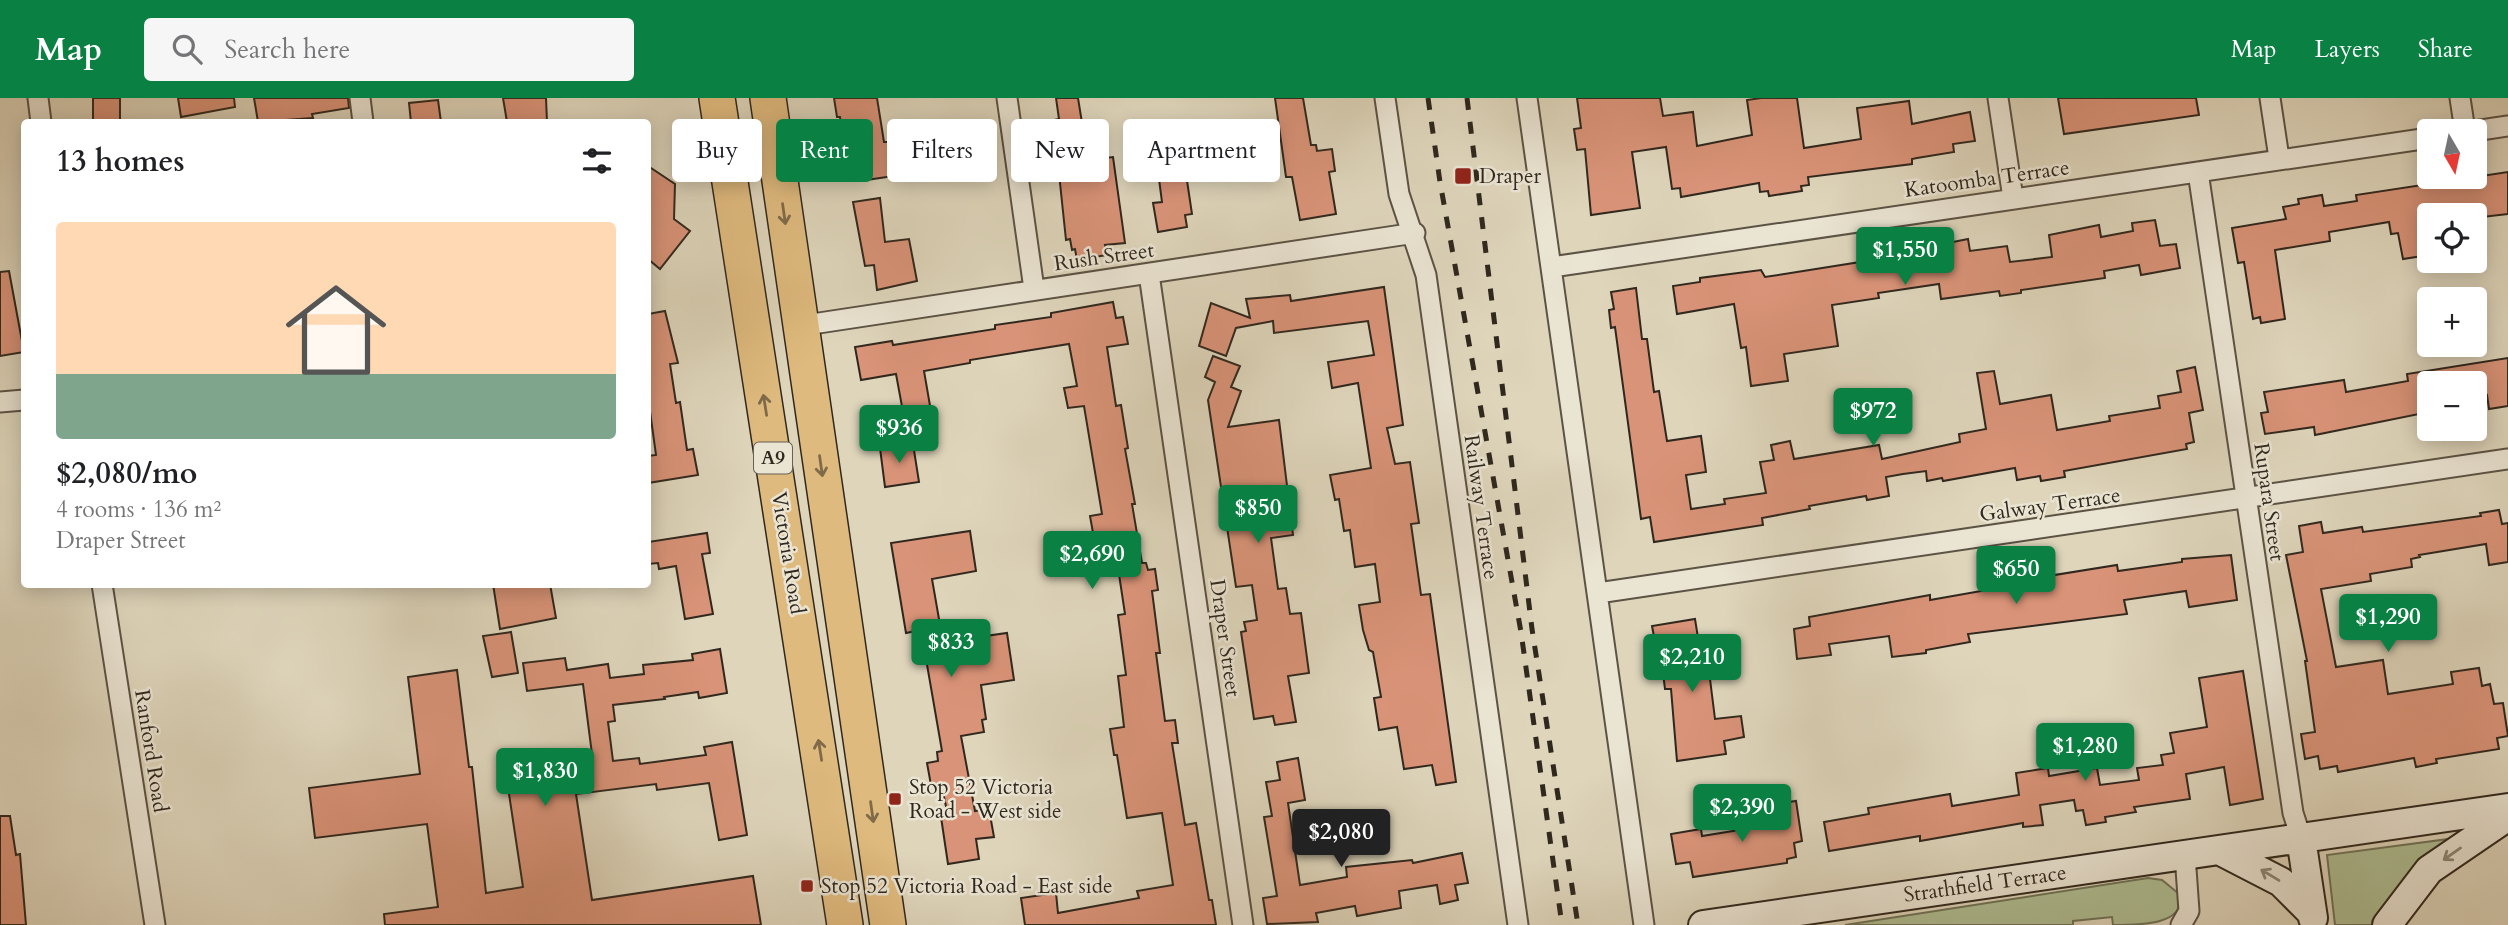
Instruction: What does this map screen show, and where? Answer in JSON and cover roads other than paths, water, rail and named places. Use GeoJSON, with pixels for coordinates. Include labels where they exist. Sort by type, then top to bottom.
{"type":"FeatureCollection","features":[{"type":"Feature","properties":{"kind":"highway","name":"Victoria Road"},"geometry":{"type":"LineString","coordinates":[[717,98],[845,925]]}},
{"type":"Feature","properties":{"kind":"highway","name":"A9"},"geometry":{"type":"LineString","coordinates":[[768,98],[888,925]]}},
{"type":"Feature","properties":{"kind":"highway"},"geometry":{"type":"LineString","coordinates":[[788,549],[797,531],[813,519],[829,520]]}},
{"type":"Feature","properties":{"kind":"main road","name":"Strathfield Terrace"},"geometry":{"type":"LineString","coordinates":[[1703,925],[1768,920],[2508,808]]}},
{"type":"Feature","properties":{"kind":"main road"},"geometry":{"type":"LineString","coordinates":[[2387,925],[2430,870],[2508,816]]}},
{"type":"Feature","properties":{"kind":"main road"},"geometry":{"type":"LineString","coordinates":[[2301,838],[2313,919]]}},
{"type":"Feature","properties":{"kind":"main road"},"geometry":{"type":"LineString","coordinates":[[2219,850],[2281,882],[2313,919]]}},
{"type":"Feature","properties":{"kind":"street"},"geometry":{"type":"LineString","coordinates":[[38,98],[41,119]]}},
{"type":"Feature","properties":{"kind":"street"},"geometry":{"type":"LineString","coordinates":[[360,98],[363,119]]}},
{"type":"Feature","properties":{"kind":"street"},"geometry":{"type":"LineString","coordinates":[[1007,98],[1034,289]]}},
{"type":"Feature","properties":{"kind":"street","name":"Railway Terrace"},"geometry":{"type":"LineString","coordinates":[[1385,98],[1399,194],[1415,233],[1426,275],[1518,925]]}},
{"type":"Feature","properties":{"kind":"street"},"geometry":{"type":"LineString","coordinates":[[1527,98],[1644,925]]}},
{"type":"Feature","properties":{"kind":"street"},"geometry":{"type":"LineString","coordinates":[[1998,98],[2013,198]]}},
{"type":"Feature","properties":{"kind":"street"},"geometry":{"type":"LineString","coordinates":[[2270,98],[2279,158]]}},
{"type":"Feature","properties":{"kind":"street"},"geometry":{"type":"LineString","coordinates":[[2460,98],[2463,119]]}},
{"type":"Feature","properties":{"kind":"street"},"geometry":{"type":"LineString","coordinates":[[2487,129],[2508,126]]}},
{"type":"Feature","properties":{"kind":"street","name":"Katoomba Terrace"},"geometry":{"type":"LineString","coordinates":[[1552,267],[2417,140]]}},
{"type":"Feature","properties":{"kind":"street","name":"Rupara Street"},"geometry":{"type":"LineString","coordinates":[[2197,172],[2293,813],[2301,838]]}},
{"type":"Feature","properties":{"kind":"street","name":"Rush Street"},"geometry":{"type":"LineString","coordinates":[[799,326],[1415,233]]}},
{"type":"Feature","properties":{"kind":"street","name":"Draper Street"},"geometry":{"type":"LineString","coordinates":[[1149,274],[1243,925]]}},
{"type":"Feature","properties":{"kind":"street"},"geometry":{"type":"LineString","coordinates":[[0,402],[21,400]]}},
{"type":"Feature","properties":{"kind":"street","name":"Galway Terrace"},"geometry":{"type":"LineString","coordinates":[[1598,593],[2245,500],[2508,459]]}},
{"type":"Feature","properties":{"kind":"street","name":"Ranford Road"},"geometry":{"type":"LineString","coordinates":[[103,588],[155,925]]}},
{"type":"Feature","properties":{"kind":"street"},"geometry":{"type":"LineString","coordinates":[[2180,925],[2189,911],[2185,855]]}},
{"type":"Feature","properties":{"kind":"railway"},"geometry":{"type":"LineString","coordinates":[[1428,98],[1440,182],[1521,632],[1562,925]]}},
{"type":"Feature","properties":{"kind":"railway"},"geometry":{"type":"LineString","coordinates":[[1467,98],[1532,629],[1578,925]]}},
{"type":"Feature","properties":{"kind":"place","name":"Draper"},"geometry":{"type":"Point","coordinates":[1463,176]}},
{"type":"Feature","properties":{"kind":"place","name":"Stop 52 Victoria Road - West side"},"geometry":{"type":"Point","coordinates":[895,799]}},
{"type":"Feature","properties":{"kind":"place","name":"Stop 52 Victoria Road - East side"},"geometry":{"type":"Point","coordinates":[807,886]}}]}
